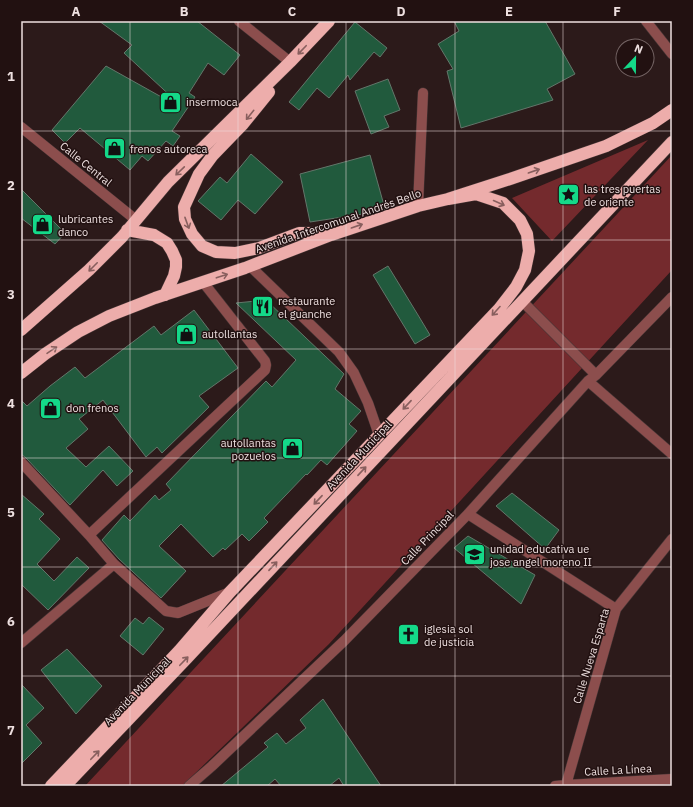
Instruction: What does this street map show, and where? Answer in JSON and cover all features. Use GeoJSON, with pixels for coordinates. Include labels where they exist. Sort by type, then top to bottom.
{"type":"FeatureCollection","features":[{"type":"Feature","properties":{"kind":"highway"},"geometry":{"type":"LineString","coordinates":[[21,330],[90,270],[136,220],[168,182],[290,62],[328,21]]}},
{"type":"Feature","properties":{"kind":"highway"},"geometry":{"type":"LineString","coordinates":[[290,62],[272,89],[243,124],[213,154],[199,174],[184,207],[185,219],[192,234],[202,246],[216,252],[235,253],[259,248],[299,233],[331,235]]}},
{"type":"Feature","properties":{"kind":"highway","name":"Avenida Intercomunal Andrés Bello"},"geometry":{"type":"LineString","coordinates":[[21,373],[45,354],[78,332],[109,316],[165,294],[250,266],[331,235],[418,206],[448,199],[606,146],[653,123],[672,110]]}},
{"type":"Feature","properties":{"kind":"highway","name":"Avenida Municipal"},"geometry":{"type":"LineString","coordinates":[[61,783],[187,658],[672,142]]}},
{"type":"Feature","properties":{"kind":"highway","name":"Avenida Municipal"},"geometry":{"type":"LineString","coordinates":[[61,783],[230,592],[499,309],[516,287],[525,270],[529,251],[527,234],[520,220],[503,203],[476,194],[448,199]]}},
{"type":"Feature","properties":{"kind":"highway"},"geometry":{"type":"LineString","coordinates":[[127,230],[154,235],[167,243],[172,251],[176,260],[176,267],[174,276],[165,294]]}},
{"type":"Feature","properties":{"kind":"street"},"geometry":{"type":"LineString","coordinates":[[239,21],[290,62]]}},
{"type":"Feature","properties":{"kind":"street"},"geometry":{"type":"LineString","coordinates":[[646,21],[672,54]]}},
{"type":"Feature","properties":{"kind":"street"},"geometry":{"type":"LineString","coordinates":[[418,206],[423,93]]}},
{"type":"Feature","properties":{"kind":"street","name":"Calle Central"},"geometry":{"type":"LineString","coordinates":[[21,127],[136,220]]}},
{"type":"Feature","properties":{"kind":"street"},"geometry":{"type":"LineString","coordinates":[[250,266],[339,352],[354,373],[368,403],[379,435]]}},
{"type":"Feature","properties":{"kind":"street"},"geometry":{"type":"LineString","coordinates":[[89,535],[265,370],[265,361],[203,282]]}},
{"type":"Feature","properties":{"kind":"street","name":"Calle Principal"},"geometry":{"type":"LineString","coordinates":[[189,786],[218,761],[344,641],[468,514],[592,378],[672,297]]}},
{"type":"Feature","properties":{"kind":"street"},"geometry":{"type":"LineString","coordinates":[[522,301],[592,378],[672,454]]}},
{"type":"Feature","properties":{"kind":"street"},"geometry":{"type":"LineString","coordinates":[[21,462],[114,564],[166,611],[178,613],[230,592]]}},
{"type":"Feature","properties":{"kind":"street"},"geometry":{"type":"LineString","coordinates":[[468,514],[616,609]]}},
{"type":"Feature","properties":{"kind":"street","name":"Calle Nueva Esparta"},"geometry":{"type":"LineString","coordinates":[[566,784],[616,609],[672,538]]}},
{"type":"Feature","properties":{"kind":"street"},"geometry":{"type":"LineString","coordinates":[[21,643],[114,564]]}},
{"type":"Feature","properties":{"kind":"street","name":"Calle La Línea"},"geometry":{"type":"LineString","coordinates":[[566,784],[672,779]]}},
{"type":"Feature","properties":{"kind":"street"},"geometry":{"type":"LineString","coordinates":[[555,786],[566,784]]}},
{"type":"Feature","properties":{"kind":"shaded area"},"geometry":{"type":"Polygon","coordinates":[[[648,140],[552,241],[512,198],[648,140]]]}},
{"type":"Feature","properties":{"kind":"shaded area"},"geometry":{"type":"Polygon","coordinates":[[[672,155],[672,270],[329,644],[182,786],[85,786],[672,155]]]}},
{"type":"Feature","properties":{"kind":"building"},"geometry":{"type":"Polygon","coordinates":[[[99,21],[197,21],[240,55],[224,75],[208,63],[189,93],[195,97],[172,131],[180,136],[173,146],[166,141],[148,161],[142,156],[130,170],[80,128],[65,143],[52,130],[106,66],[174,104],[176,101],[124,53],[132,45],[99,21]]]}},
{"type":"Feature","properties":{"kind":"building"},"geometry":{"type":"Polygon","coordinates":[[[454,21],[545,21],[575,74],[547,89],[553,100],[461,128],[447,71],[453,69],[438,44],[459,31],[454,21]]]}},
{"type":"Feature","properties":{"kind":"building"},"geometry":{"type":"Polygon","coordinates":[[[355,22],[387,48],[380,57],[374,52],[350,80],[348,75],[329,98],[317,88],[299,110],[289,102],[355,22]]]}},
{"type":"Feature","properties":{"kind":"building"},"geometry":{"type":"Polygon","coordinates":[[[388,79],[400,110],[384,116],[389,127],[371,134],[355,91],[388,79]]]}},
{"type":"Feature","properties":{"kind":"building"},"geometry":{"type":"Polygon","coordinates":[[[251,154],[283,182],[255,214],[238,200],[221,220],[198,201],[220,177],[227,183],[251,154]]]}},
{"type":"Feature","properties":{"kind":"building"},"geometry":{"type":"Polygon","coordinates":[[[370,155],[385,209],[376,212],[310,222],[300,174],[370,155]]]}},
{"type":"Feature","properties":{"kind":"building"},"geometry":{"type":"Polygon","coordinates":[[[21,189],[65,233],[55,244],[21,218],[21,189]]]}},
{"type":"Feature","properties":{"kind":"building"},"geometry":{"type":"Polygon","coordinates":[[[388,266],[430,335],[415,344],[373,275],[388,266]]]}},
{"type":"Feature","properties":{"kind":"building"},"geometry":{"type":"Polygon","coordinates":[[[266,300],[344,374],[335,389],[361,411],[349,424],[357,431],[327,465],[321,460],[307,475],[306,474],[264,518],[268,522],[249,541],[242,534],[225,550],[223,548],[213,557],[181,524],[159,546],[186,571],[161,598],[119,559],[102,540],[124,515],[130,521],[155,495],[159,500],[171,490],[166,484],[266,381],[272,387],[296,360],[236,303],[266,300]]]}},
{"type":"Feature","properties":{"kind":"building"},"geometry":{"type":"Polygon","coordinates":[[[194,310],[238,368],[199,396],[209,407],[162,453],[157,447],[146,457],[103,400],[79,419],[88,429],[66,448],[86,467],[109,446],[133,471],[117,486],[103,470],[70,505],[21,454],[21,400],[27,406],[75,367],[85,378],[154,326],[161,335],[194,310]]]}},
{"type":"Feature","properties":{"kind":"building"},"geometry":{"type":"Polygon","coordinates":[[[512,493],[559,530],[545,549],[496,506],[512,493]]]}},
{"type":"Feature","properties":{"kind":"building"},"geometry":{"type":"Polygon","coordinates":[[[21,494],[44,514],[39,519],[60,539],[37,564],[54,581],[77,557],[89,568],[48,610],[21,584],[21,494]]]}},
{"type":"Feature","properties":{"kind":"building"},"geometry":{"type":"Polygon","coordinates":[[[468,536],[535,575],[521,604],[454,548],[468,536]]]}},
{"type":"Feature","properties":{"kind":"building"},"geometry":{"type":"Polygon","coordinates":[[[149,617],[164,629],[143,655],[120,636],[135,618],[143,624],[149,617]]]}},
{"type":"Feature","properties":{"kind":"building"},"geometry":{"type":"Polygon","coordinates":[[[67,649],[102,686],[76,714],[41,670],[67,649]]]}},
{"type":"Feature","properties":{"kind":"building"},"geometry":{"type":"Polygon","coordinates":[[[21,684],[44,708],[26,725],[42,743],[21,764],[21,684]]]}},
{"type":"Feature","properties":{"kind":"building"},"geometry":{"type":"Polygon","coordinates":[[[323,699],[381,786],[344,786],[339,778],[329,786],[281,786],[275,779],[267,786],[221,786],[268,747],[264,743],[277,733],[286,744],[306,728],[300,720],[323,699]]]}},
{"type":"Feature","properties":{"kind":"place","name":"insermoca"},"geometry":{"type":"Point","coordinates":[171,102]}},
{"type":"Feature","properties":{"kind":"place","name":"frenos autoreca"},"geometry":{"type":"Point","coordinates":[115,149]}},
{"type":"Feature","properties":{"kind":"place","name":"las tres puertas de oriente"},"geometry":{"type":"Point","coordinates":[569,195]}},
{"type":"Feature","properties":{"kind":"place","name":"lubricantes danco"},"geometry":{"type":"Point","coordinates":[42,225]}},
{"type":"Feature","properties":{"kind":"place","name":"restaurante el guanche"},"geometry":{"type":"Point","coordinates":[263,307]}},
{"type":"Feature","properties":{"kind":"place","name":"autollantas"},"geometry":{"type":"Point","coordinates":[187,334]}},
{"type":"Feature","properties":{"kind":"place","name":"don frenos"},"geometry":{"type":"Point","coordinates":[51,408]}},
{"type":"Feature","properties":{"kind":"place","name":"autollantas pozuelos"},"geometry":{"type":"Point","coordinates":[292,449]}},
{"type":"Feature","properties":{"kind":"place","name":"unidad educativa ue jose angel moreno II"},"geometry":{"type":"Point","coordinates":[474,555]}},
{"type":"Feature","properties":{"kind":"place","name":"iglesia sol de justicia"},"geometry":{"type":"Point","coordinates":[408,635]}}]}
